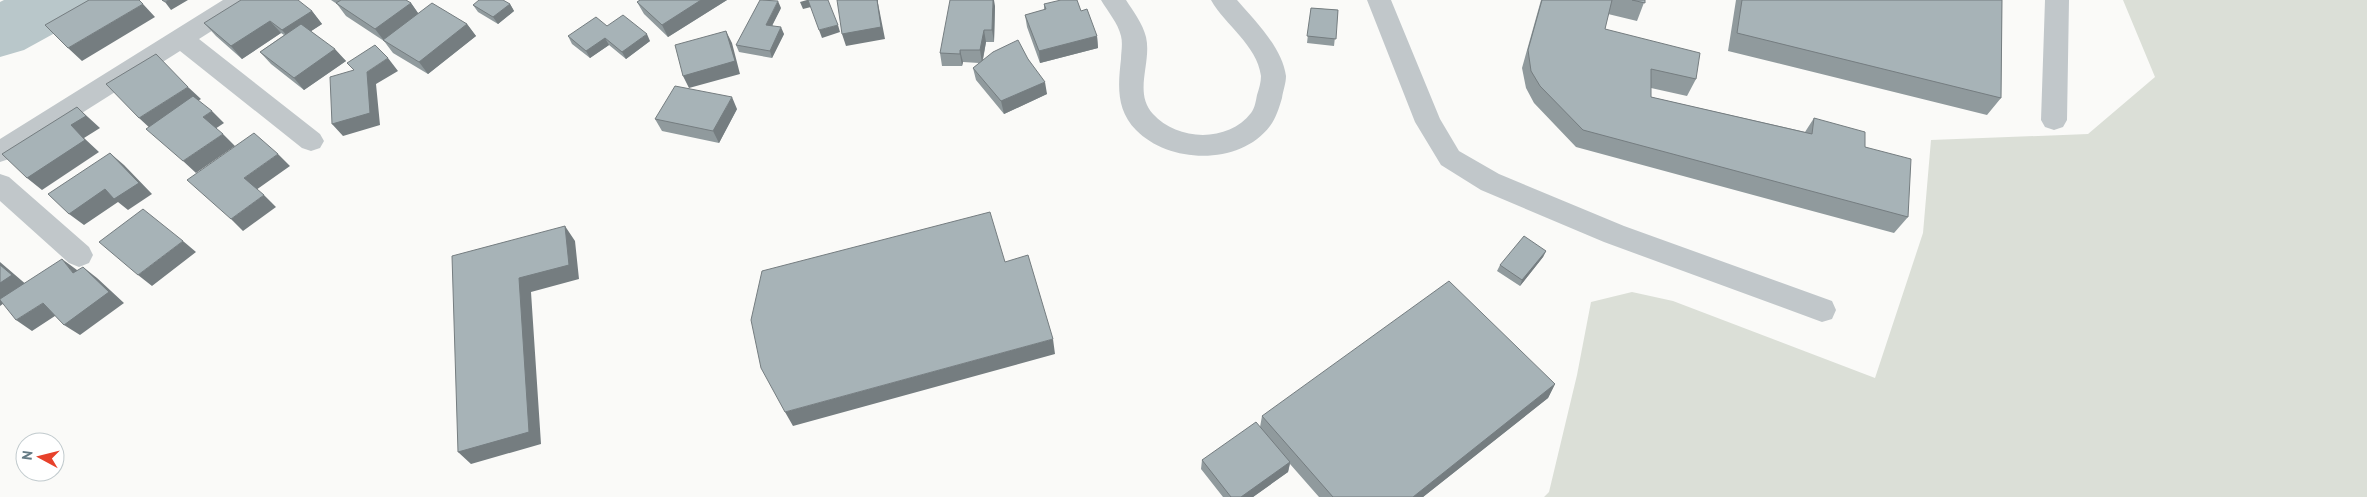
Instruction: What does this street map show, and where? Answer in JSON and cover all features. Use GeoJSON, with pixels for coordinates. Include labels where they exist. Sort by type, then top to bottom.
{"type":"FeatureCollection","features":[{"type":"Feature","properties":{"kind":"street"},"geometry":{"type":"LineString","coordinates":[[0,152],[242,0]]}},
{"type":"Feature","properties":{"kind":"street"},"geometry":{"type":"LineString","coordinates":[[1113,0],[1134,38],[1130,98],[1135,113],[1147,125],[1172,140],[1195,145],[1227,143],[1245,134],[1259,122],[1266,111],[1274,76],[1264,52],[1251,32],[1223,0]]}},
{"type":"Feature","properties":{"kind":"street"},"geometry":{"type":"LineString","coordinates":[[1380,0],[1428,122],[1450,158],[1490,182],[1605,230],[1822,310]]}},
{"type":"Feature","properties":{"kind":"street"},"geometry":{"type":"LineString","coordinates":[[2054,120],[2057,0]]}},
{"type":"Feature","properties":{"kind":"street"},"geometry":{"type":"LineString","coordinates":[[182,38],[311,141]]}},
{"type":"Feature","properties":{"kind":"street"},"geometry":{"type":"LineString","coordinates":[[0,185],[79,255]]}},
{"type":"Feature","properties":{"kind":"shaded area"},"geometry":{"type":"Polygon","coordinates":[[[2123,0],[2367,0],[2367,497],[1544,497],[1549,492],[1577,375],[1591,302],[1632,292],[1673,301],[1875,378],[1923,233],[1931,140],[2088,134],[2155,77],[2123,0]]]}},
{"type":"Feature","properties":{"kind":"building"},"geometry":{"type":"Polygon","coordinates":[[[89,0],[139,0],[143,4],[68,48],[45,25],[89,0]]]}},
{"type":"Feature","properties":{"kind":"building"},"geometry":{"type":"Polygon","coordinates":[[[241,0],[298,0],[312,11],[282,30],[270,21],[231,46],[204,23],[241,0]]]}},
{"type":"Feature","properties":{"kind":"building"},"geometry":{"type":"Polygon","coordinates":[[[341,0],[406,0],[411,3],[375,29],[336,3],[341,0]]]}},
{"type":"Feature","properties":{"kind":"building"},"geometry":{"type":"Polygon","coordinates":[[[479,0],[503,0],[510,4],[493,17],[473,5],[479,0]]]}},
{"type":"Feature","properties":{"kind":"building"},"geometry":{"type":"Polygon","coordinates":[[[640,0],[701,0],[662,25],[637,2],[640,0]]]}},
{"type":"Feature","properties":{"kind":"building"},"geometry":{"type":"Polygon","coordinates":[[[760,0],[778,1],[766,25],[781,27],[770,51],[736,45],[760,0]]]}},
{"type":"Feature","properties":{"kind":"building"},"geometry":{"type":"Polygon","coordinates":[[[808,0],[828,0],[838,25],[819,30],[808,0]]]}},
{"type":"Feature","properties":{"kind":"building"},"geometry":{"type":"Polygon","coordinates":[[[837,0],[877,0],[881,27],[842,34],[837,0]]]}},
{"type":"Feature","properties":{"kind":"building"},"geometry":{"type":"Polygon","coordinates":[[[950,0],[993,0],[992,30],[984,30],[980,50],[960,50],[960,54],[940,53],[950,0]]]}},
{"type":"Feature","properties":{"kind":"building"},"geometry":{"type":"Polygon","coordinates":[[[1061,0],[1077,0],[1081,11],[1087,9],[1097,36],[1039,51],[1025,15],[1046,9],[1044,4],[1061,0]]]}},
{"type":"Feature","properties":{"kind":"building"},"geometry":{"type":"Polygon","coordinates":[[[1542,0],[1612,0],[1605,29],[1700,53],[1696,79],[1651,69],[1651,97],[1812,134],[1814,118],[1865,132],[1865,147],[1911,159],[1908,217],[1583,130],[1540,86],[1531,71],[1528,50],[1542,0]]]}},
{"type":"Feature","properties":{"kind":"building"},"geometry":{"type":"Polygon","coordinates":[[[1632,0],[1645,0],[1645,3],[1632,0]]]}},
{"type":"Feature","properties":{"kind":"building"},"geometry":{"type":"Polygon","coordinates":[[[1742,0],[2002,0],[2001,98],[1737,33],[1742,0]]]}},
{"type":"Feature","properties":{"kind":"building"},"geometry":{"type":"Polygon","coordinates":[[[432,3],[467,24],[419,62],[383,40],[432,3]]]}},
{"type":"Feature","properties":{"kind":"building"},"geometry":{"type":"Polygon","coordinates":[[[1311,8],[1338,10],[1336,39],[1307,36],[1311,8]]]}},
{"type":"Feature","properties":{"kind":"building"},"geometry":{"type":"Polygon","coordinates":[[[623,15],[647,34],[622,52],[605,38],[586,51],[568,36],[596,17],[607,26],[623,15]]]}},
{"type":"Feature","properties":{"kind":"building"},"geometry":{"type":"Polygon","coordinates":[[[301,24],[335,49],[294,78],[260,52],[301,24]]]}},
{"type":"Feature","properties":{"kind":"building"},"geometry":{"type":"Polygon","coordinates":[[[726,31],[735,61],[683,76],[675,45],[726,31]]]}},
{"type":"Feature","properties":{"kind":"building"},"geometry":{"type":"Polygon","coordinates":[[[1018,40],[1028,59],[1045,82],[1001,101],[973,68],[993,52],[1018,40]]]}},
{"type":"Feature","properties":{"kind":"building"},"geometry":{"type":"Polygon","coordinates":[[[375,45],[388,58],[367,72],[370,113],[332,124],[330,77],[354,70],[347,63],[375,45]]]}},
{"type":"Feature","properties":{"kind":"building"},"geometry":{"type":"Polygon","coordinates":[[[156,54],[188,87],[139,118],[106,84],[156,54]]]}},
{"type":"Feature","properties":{"kind":"building"},"geometry":{"type":"Polygon","coordinates":[[[675,86],[732,97],[713,131],[655,119],[675,86]]]}},
{"type":"Feature","properties":{"kind":"building"},"geometry":{"type":"Polygon","coordinates":[[[193,96],[212,111],[203,117],[223,134],[183,161],[146,129],[193,96]]]}},
{"type":"Feature","properties":{"kind":"building"},"geometry":{"type":"Polygon","coordinates":[[[77,107],[86,116],[71,125],[85,140],[27,178],[2,154],[77,107]]]}},
{"type":"Feature","properties":{"kind":"building"},"geometry":{"type":"Polygon","coordinates":[[[254,133],[278,154],[244,178],[264,195],[231,219],[187,180],[254,133]]]}},
{"type":"Feature","properties":{"kind":"building"},"geometry":{"type":"Polygon","coordinates":[[[110,153],[139,183],[114,199],[105,189],[69,214],[48,194],[110,153]]]}},
{"type":"Feature","properties":{"kind":"building"},"geometry":{"type":"Polygon","coordinates":[[[143,209],[183,241],[138,275],[99,242],[143,209]]]}},
{"type":"Feature","properties":{"kind":"building"},"geometry":{"type":"Polygon","coordinates":[[[990,212],[1005,262],[1028,255],[1053,339],[785,412],[761,368],[751,320],[762,271],[990,212]]]}},
{"type":"Feature","properties":{"kind":"building"},"geometry":{"type":"Polygon","coordinates":[[[565,226],[569,265],[519,278],[529,432],[458,452],[452,256],[565,226]]]}},
{"type":"Feature","properties":{"kind":"building"},"geometry":{"type":"Polygon","coordinates":[[[1524,236],[1546,251],[1522,280],[1500,265],[1524,236]]]}},
{"type":"Feature","properties":{"kind":"building"},"geometry":{"type":"Polygon","coordinates":[[[62,259],[73,273],[83,267],[109,292],[64,325],[43,303],[16,320],[0,299],[62,259]]]}},
{"type":"Feature","properties":{"kind":"building"},"geometry":{"type":"Polygon","coordinates":[[[0,265],[12,275],[0,283],[0,265]]]}},
{"type":"Feature","properties":{"kind":"building"},"geometry":{"type":"Polygon","coordinates":[[[1449,281],[1555,384],[1413,497],[1333,497],[1262,416],[1449,281]]]}},
{"type":"Feature","properties":{"kind":"building"},"geometry":{"type":"Polygon","coordinates":[[[1256,422],[1290,462],[1241,497],[1231,497],[1202,460],[1256,422]]]}},
{"type":"Feature","properties":{"kind":"waterway"},"geometry":{"type":"LineString","coordinates":[[0,32],[61,0]]}}]}
